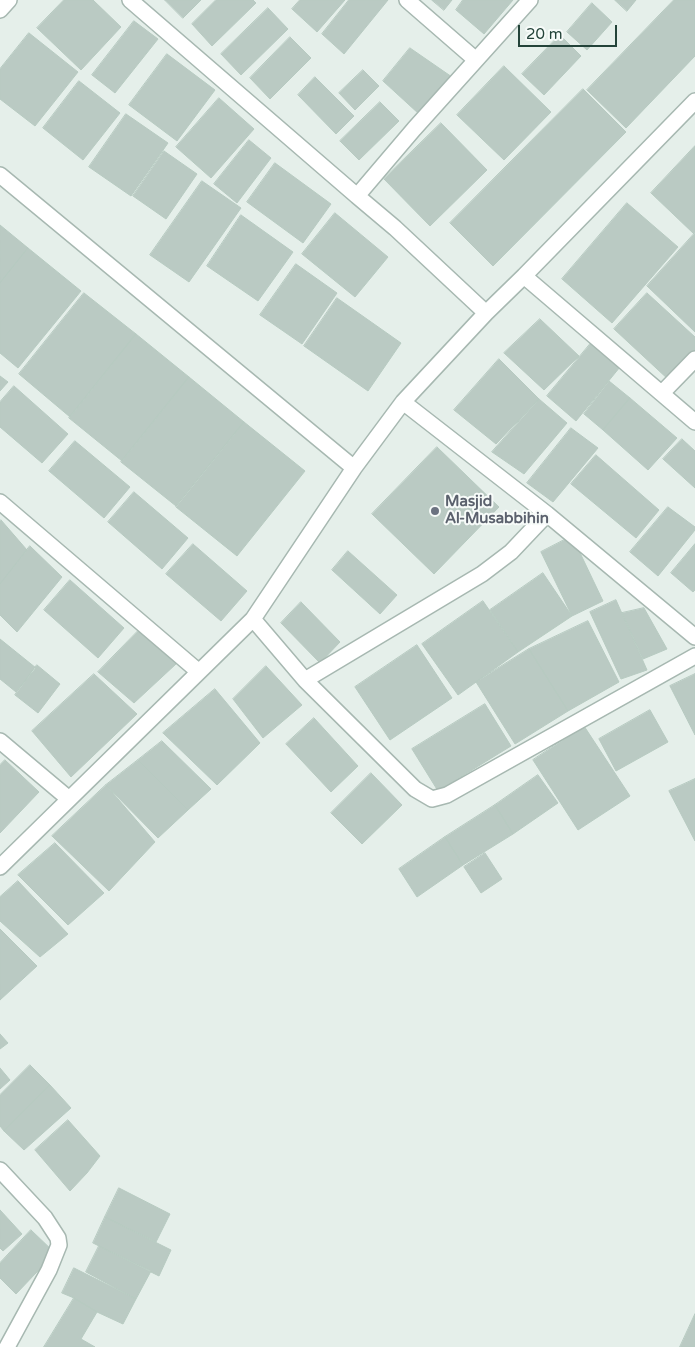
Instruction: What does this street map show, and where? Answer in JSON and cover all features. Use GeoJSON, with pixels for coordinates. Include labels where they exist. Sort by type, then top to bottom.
{"type":"FeatureCollection","features":[{"type":"Feature","properties":{"kind":"street"},"geometry":{"type":"LineString","coordinates":[[0,10],[9,0]]}},
{"type":"Feature","properties":{"kind":"street"},"geometry":{"type":"LineString","coordinates":[[130,0],[395,228],[486,313]]}},
{"type":"Feature","properties":{"kind":"street"},"geometry":{"type":"LineString","coordinates":[[407,0],[476,60]]}},
{"type":"Feature","properties":{"kind":"street"},"geometry":{"type":"LineString","coordinates":[[357,196],[530,0]]}},
{"type":"Feature","properties":{"kind":"street"},"geometry":{"type":"LineString","coordinates":[[0,867],[253,619],[354,468],[403,402],[486,313],[695,101]]}},
{"type":"Feature","properties":{"kind":"street"},"geometry":{"type":"LineString","coordinates":[[0,175],[354,468]]}},
{"type":"Feature","properties":{"kind":"street"},"geometry":{"type":"LineString","coordinates":[[524,276],[695,422]]}},
{"type":"Feature","properties":{"kind":"street"},"geometry":{"type":"LineString","coordinates":[[662,393],[695,359]]}},
{"type":"Feature","properties":{"kind":"street"},"geometry":{"type":"LineString","coordinates":[[403,402],[547,514],[695,637]]}},
{"type":"Feature","properties":{"kind":"street"},"geometry":{"type":"LineString","coordinates":[[0,502],[200,672]]}},
{"type":"Feature","properties":{"kind":"street"},"geometry":{"type":"LineString","coordinates":[[305,680],[482,574],[511,552],[547,514]]}},
{"type":"Feature","properties":{"kind":"street"},"geometry":{"type":"LineString","coordinates":[[253,619],[305,680],[415,789],[432,799],[447,795],[695,656]]}},
{"type":"Feature","properties":{"kind":"street"},"geometry":{"type":"LineString","coordinates":[[0,740],[69,799]]}},
{"type":"Feature","properties":{"kind":"street"},"geometry":{"type":"LineString","coordinates":[[0,1170],[45,1218],[58,1238],[59,1245],[49,1270],[7,1347]]}},
{"type":"Feature","properties":{"kind":"building"},"geometry":{"type":"Polygon","coordinates":[[[64,0],[93,0],[121,27],[81,70],[37,28],[64,0]]]}},
{"type":"Feature","properties":{"kind":"building"},"geometry":{"type":"Polygon","coordinates":[[[165,0],[201,0],[183,18],[165,0]]]}},
{"type":"Feature","properties":{"kind":"building"},"geometry":{"type":"Polygon","coordinates":[[[216,0],[253,0],[256,3],[212,46],[192,24],[216,0]]]}},
{"type":"Feature","properties":{"kind":"building"},"geometry":{"type":"Polygon","coordinates":[[[300,0],[345,0],[317,32],[292,9],[300,0]]]}},
{"type":"Feature","properties":{"kind":"building"},"geometry":{"type":"Polygon","coordinates":[[[349,0],[388,0],[344,54],[322,34],[349,0]]]}},
{"type":"Feature","properties":{"kind":"building"},"geometry":{"type":"Polygon","coordinates":[[[432,0],[452,0],[444,10],[432,0]]]}},
{"type":"Feature","properties":{"kind":"building"},"geometry":{"type":"Polygon","coordinates":[[[463,0],[513,0],[484,34],[456,10],[463,0]]]}},
{"type":"Feature","properties":{"kind":"building"},"geometry":{"type":"Polygon","coordinates":[[[615,0],[636,0],[627,11],[615,0]]]}},
{"type":"Feature","properties":{"kind":"building"},"geometry":{"type":"Polygon","coordinates":[[[674,0],[695,0],[695,56],[626,128],[587,90],[674,0]]]}},
{"type":"Feature","properties":{"kind":"building"},"geometry":{"type":"Polygon","coordinates":[[[592,3],[612,22],[587,50],[567,32],[592,3]]]}},
{"type":"Feature","properties":{"kind":"building"},"geometry":{"type":"Polygon","coordinates":[[[268,8],[288,29],[241,75],[221,54],[268,8]]]}},
{"type":"Feature","properties":{"kind":"building"},"geometry":{"type":"Polygon","coordinates":[[[134,21],[158,39],[115,93],[92,75],[134,21]]]}},
{"type":"Feature","properties":{"kind":"building"},"geometry":{"type":"Polygon","coordinates":[[[29,33],[78,72],[35,126],[0,99],[0,69],[29,33]]]}},
{"type":"Feature","properties":{"kind":"building"},"geometry":{"type":"Polygon","coordinates":[[[560,35],[581,56],[544,95],[522,74],[560,35]]]}},
{"type":"Feature","properties":{"kind":"building"},"geometry":{"type":"Polygon","coordinates":[[[290,37],[311,58],[270,99],[250,78],[290,37]]]}},
{"type":"Feature","properties":{"kind":"building"},"geometry":{"type":"Polygon","coordinates":[[[410,48],[452,77],[419,114],[383,81],[410,48]]]}},
{"type":"Feature","properties":{"kind":"building"},"geometry":{"type":"Polygon","coordinates":[[[167,54],[215,90],[177,141],[129,105],[167,54]]]}},
{"type":"Feature","properties":{"kind":"building"},"geometry":{"type":"Polygon","coordinates":[[[504,66],[551,112],[504,160],[457,115],[504,66]]]}},
{"type":"Feature","properties":{"kind":"building"},"geometry":{"type":"Polygon","coordinates":[[[363,70],[379,86],[355,110],[339,93],[363,70]]]}},
{"type":"Feature","properties":{"kind":"building"},"geometry":{"type":"Polygon","coordinates":[[[315,77],[354,116],[336,134],[298,95],[315,77]]]}},
{"type":"Feature","properties":{"kind":"building"},"geometry":{"type":"Polygon","coordinates":[[[79,81],[120,113],[83,160],[43,128],[79,81]]]}},
{"type":"Feature","properties":{"kind":"building"},"geometry":{"type":"Polygon","coordinates":[[[583,89],[626,132],[493,266],[450,223],[583,89]]]}},
{"type":"Feature","properties":{"kind":"building"},"geometry":{"type":"Polygon","coordinates":[[[219,98],[254,129],[211,178],[176,147],[219,98]]]}},
{"type":"Feature","properties":{"kind":"building"},"geometry":{"type":"Polygon","coordinates":[[[380,102],[399,121],[359,160],[340,141],[380,102]]]}},
{"type":"Feature","properties":{"kind":"building"},"geometry":{"type":"Polygon","coordinates":[[[126,114],[168,143],[131,196],[89,167],[126,114]]]}},
{"type":"Feature","properties":{"kind":"building"},"geometry":{"type":"Polygon","coordinates":[[[441,123],[487,170],[430,226],[384,179],[441,123]]]}},
{"type":"Feature","properties":{"kind":"building"},"geometry":{"type":"Polygon","coordinates":[[[249,140],[271,158],[237,203],[214,184],[249,140]]]}},
{"type":"Feature","properties":{"kind":"building"},"geometry":{"type":"Polygon","coordinates":[[[695,146],[695,232],[694,234],[651,193],[695,146]]]}},
{"type":"Feature","properties":{"kind":"building"},"geometry":{"type":"Polygon","coordinates":[[[164,151],[197,174],[166,219],[133,196],[164,151]]]}},
{"type":"Feature","properties":{"kind":"building"},"geometry":{"type":"Polygon","coordinates":[[[275,163],[331,204],[303,243],[247,202],[275,163]]]}},
{"type":"Feature","properties":{"kind":"building"},"geometry":{"type":"Polygon","coordinates":[[[202,181],[241,208],[189,282],[150,255],[202,181]]]}},
{"type":"Feature","properties":{"kind":"building"},"geometry":{"type":"Polygon","coordinates":[[[627,203],[678,247],[612,323],[562,279],[627,203]]]}},
{"type":"Feature","properties":{"kind":"building"},"geometry":{"type":"Polygon","coordinates":[[[335,213],[388,257],[355,297],[302,254],[335,213]]]}},
{"type":"Feature","properties":{"kind":"building"},"geometry":{"type":"Polygon","coordinates":[[[241,215],[293,252],[258,301],[207,266],[241,215]]]}},
{"type":"Feature","properties":{"kind":"building"},"geometry":{"type":"Polygon","coordinates":[[[0,225],[28,248],[0,283],[0,225]]]}},
{"type":"Feature","properties":{"kind":"building"},"geometry":{"type":"Polygon","coordinates":[[[695,235],[695,332],[647,286],[695,235]]]}},
{"type":"Feature","properties":{"kind":"building"},"geometry":{"type":"Polygon","coordinates":[[[28,248],[81,291],[18,368],[0,353],[0,283],[28,248]]]}},
{"type":"Feature","properties":{"kind":"building"},"geometry":{"type":"Polygon","coordinates":[[[296,264],[337,293],[302,344],[260,315],[296,264]]]}},
{"type":"Feature","properties":{"kind":"building"},"geometry":{"type":"Polygon","coordinates":[[[84,293],[136,334],[70,417],[19,374],[84,293]]]}},
{"type":"Feature","properties":{"kind":"building"},"geometry":{"type":"Polygon","coordinates":[[[647,293],[695,337],[695,354],[670,381],[614,329],[647,293]]]}},
{"type":"Feature","properties":{"kind":"building"},"geometry":{"type":"Polygon","coordinates":[[[337,298],[401,343],[368,391],[304,346],[337,298]]]}},
{"type":"Feature","properties":{"kind":"building"},"geometry":{"type":"Polygon","coordinates":[[[540,319],[579,356],[544,390],[504,353],[540,319]]]}},
{"type":"Feature","properties":{"kind":"building"},"geometry":{"type":"Polygon","coordinates":[[[136,334],[189,377],[122,461],[69,418],[136,334]]]}},
{"type":"Feature","properties":{"kind":"building"},"geometry":{"type":"Polygon","coordinates":[[[591,343],[620,367],[576,421],[547,396],[591,343]]]}},
{"type":"Feature","properties":{"kind":"building"},"geometry":{"type":"Polygon","coordinates":[[[499,359],[539,399],[496,444],[454,410],[499,359]]]}},
{"type":"Feature","properties":{"kind":"building"},"geometry":{"type":"Polygon","coordinates":[[[0,376],[8,382],[0,391],[0,376]]]}},
{"type":"Feature","properties":{"kind":"building"},"geometry":{"type":"Polygon","coordinates":[[[189,377],[244,422],[176,506],[121,462],[189,377]]]}},
{"type":"Feature","properties":{"kind":"building"},"geometry":{"type":"Polygon","coordinates":[[[609,381],[630,398],[603,430],[584,414],[609,381]]]}},
{"type":"Feature","properties":{"kind":"building"},"geometry":{"type":"Polygon","coordinates":[[[14,386],[68,434],[42,463],[0,427],[0,402],[14,386]]]}},
{"type":"Feature","properties":{"kind":"building"},"geometry":{"type":"Polygon","coordinates":[[[630,398],[677,438],[648,470],[603,430],[630,398]]]}},
{"type":"Feature","properties":{"kind":"building"},"geometry":{"type":"Polygon","coordinates":[[[539,399],[567,423],[524,474],[492,452],[539,399]]]}},
{"type":"Feature","properties":{"kind":"building"},"geometry":{"type":"Polygon","coordinates":[[[244,422],[305,471],[237,556],[176,507],[244,422]]]}},
{"type":"Feature","properties":{"kind":"building"},"geometry":{"type":"Polygon","coordinates":[[[571,428],[598,448],[553,502],[527,483],[571,428]]]}},
{"type":"Feature","properties":{"kind":"building"},"geometry":{"type":"Polygon","coordinates":[[[682,439],[695,451],[695,488],[663,459],[682,439]]]}},
{"type":"Feature","properties":{"kind":"building"},"geometry":{"type":"Polygon","coordinates":[[[75,441],[130,487],[104,518],[49,471],[75,441]]]}},
{"type":"Feature","properties":{"kind":"building","name":"Masjid Al-Musabbihin"},"geometry":{"type":"Polygon","coordinates":[[[437,447],[499,507],[434,574],[372,514],[437,447]]]}},
{"type":"Feature","properties":{"kind":"building"},"geometry":{"type":"Polygon","coordinates":[[[596,455],[659,510],[636,538],[571,484],[596,455]]]}},
{"type":"Feature","properties":{"kind":"building"},"geometry":{"type":"Polygon","coordinates":[[[134,492],[188,538],[162,569],[108,522],[134,492]]]}},
{"type":"Feature","properties":{"kind":"building"},"geometry":{"type":"Polygon","coordinates":[[[668,507],[695,527],[695,530],[658,576],[630,552],[668,507]]]}},
{"type":"Feature","properties":{"kind":"building"},"geometry":{"type":"Polygon","coordinates":[[[0,521],[27,550],[0,584],[0,521]]]}},
{"type":"Feature","properties":{"kind":"building"},"geometry":{"type":"Polygon","coordinates":[[[572,536],[603,601],[572,616],[541,552],[572,536]]]}},
{"type":"Feature","properties":{"kind":"building"},"geometry":{"type":"Polygon","coordinates":[[[193,544],[247,591],[221,621],[166,574],[193,544]]]}},
{"type":"Feature","properties":{"kind":"building"},"geometry":{"type":"Polygon","coordinates":[[[695,544],[695,590],[693,592],[671,573],[695,544]]]}},
{"type":"Feature","properties":{"kind":"building"},"geometry":{"type":"Polygon","coordinates":[[[30,546],[62,577],[17,632],[0,615],[0,584],[30,546]]]}},
{"type":"Feature","properties":{"kind":"building"},"geometry":{"type":"Polygon","coordinates":[[[348,551],[397,595],[380,614],[332,570],[348,551]]]}},
{"type":"Feature","properties":{"kind":"building"},"geometry":{"type":"Polygon","coordinates":[[[543,573],[572,616],[518,652],[490,610],[543,573]]]}},
{"type":"Feature","properties":{"kind":"building"},"geometry":{"type":"Polygon","coordinates":[[[70,580],[124,628],[98,658],[44,610],[70,580]]]}},
{"type":"Feature","properties":{"kind":"building"},"geometry":{"type":"Polygon","coordinates":[[[616,600],[647,670],[621,679],[590,612],[616,600]]]}},
{"type":"Feature","properties":{"kind":"building"},"geometry":{"type":"Polygon","coordinates":[[[483,601],[518,652],[458,695],[422,644],[483,601]]]}},
{"type":"Feature","properties":{"kind":"building"},"geometry":{"type":"Polygon","coordinates":[[[301,602],[340,642],[320,663],[281,623],[301,602]]]}},
{"type":"Feature","properties":{"kind":"building"},"geometry":{"type":"Polygon","coordinates":[[[644,608],[667,649],[643,659],[622,613],[644,608]]]}},
{"type":"Feature","properties":{"kind":"building"},"geometry":{"type":"Polygon","coordinates":[[[588,621],[619,682],[568,711],[529,649],[588,621]]]}},
{"type":"Feature","properties":{"kind":"building"},"geometry":{"type":"Polygon","coordinates":[[[141,628],[176,664],[134,703],[98,672],[141,628]]]}},
{"type":"Feature","properties":{"kind":"building"},"geometry":{"type":"Polygon","coordinates":[[[0,639],[36,668],[16,692],[0,679],[0,639]]]}},
{"type":"Feature","properties":{"kind":"building"},"geometry":{"type":"Polygon","coordinates":[[[417,645],[452,698],[390,740],[355,687],[417,645]]]}},
{"type":"Feature","properties":{"kind":"building"},"geometry":{"type":"Polygon","coordinates":[[[529,649],[568,711],[515,744],[476,682],[529,649]]]}},
{"type":"Feature","properties":{"kind":"building"},"geometry":{"type":"Polygon","coordinates":[[[37,665],[60,684],[38,713],[15,695],[37,665]]]}},
{"type":"Feature","properties":{"kind":"building"},"geometry":{"type":"Polygon","coordinates":[[[266,666],[302,705],[263,738],[233,699],[266,666]]]}},
{"type":"Feature","properties":{"kind":"building"},"geometry":{"type":"Polygon","coordinates":[[[94,674],[137,714],[71,777],[32,731],[94,674]]]}},
{"type":"Feature","properties":{"kind":"building"},"geometry":{"type":"Polygon","coordinates":[[[695,674],[695,735],[670,686],[695,674]]]}},
{"type":"Feature","properties":{"kind":"building"},"geometry":{"type":"Polygon","coordinates":[[[215,689],[260,743],[217,785],[163,733],[215,689]]]}},
{"type":"Feature","properties":{"kind":"building"},"geometry":{"type":"Polygon","coordinates":[[[485,704],[511,746],[438,791],[412,749],[485,704]]]}},
{"type":"Feature","properties":{"kind":"building"},"geometry":{"type":"Polygon","coordinates":[[[650,710],[668,742],[616,771],[599,739],[650,710]]]}},
{"type":"Feature","properties":{"kind":"building"},"geometry":{"type":"Polygon","coordinates":[[[314,718],[358,766],[331,792],[286,744],[314,718]]]}},
{"type":"Feature","properties":{"kind":"building"},"geometry":{"type":"Polygon","coordinates":[[[584,726],[630,796],[578,830],[533,760],[584,726]]]}},
{"type":"Feature","properties":{"kind":"building"},"geometry":{"type":"Polygon","coordinates":[[[162,741],[211,789],[188,810],[138,760],[162,741]]]}},
{"type":"Feature","properties":{"kind":"building"},"geometry":{"type":"Polygon","coordinates":[[[5,760],[39,792],[0,833],[0,765],[5,760]]]}},
{"type":"Feature","properties":{"kind":"building"},"geometry":{"type":"Polygon","coordinates":[[[138,760],[188,810],[158,838],[106,785],[138,760]]]}},
{"type":"Feature","properties":{"kind":"building"},"geometry":{"type":"Polygon","coordinates":[[[371,773],[402,805],[362,844],[331,813],[371,773]]]}},
{"type":"Feature","properties":{"kind":"building"},"geometry":{"type":"Polygon","coordinates":[[[538,775],[558,803],[513,834],[495,805],[538,775]]]}},
{"type":"Feature","properties":{"kind":"building"},"geometry":{"type":"Polygon","coordinates":[[[695,779],[695,841],[669,791],[695,779]]]}},
{"type":"Feature","properties":{"kind":"building"},"geometry":{"type":"Polygon","coordinates":[[[106,785],[155,842],[109,891],[52,836],[106,785]]]}},
{"type":"Feature","properties":{"kind":"building"},"geometry":{"type":"Polygon","coordinates":[[[495,805],[513,834],[463,865],[445,837],[495,805]]]}},
{"type":"Feature","properties":{"kind":"building"},"geometry":{"type":"Polygon","coordinates":[[[445,837],[463,865],[417,897],[399,869],[445,837]]]}},
{"type":"Feature","properties":{"kind":"building"},"geometry":{"type":"Polygon","coordinates":[[[55,843],[104,893],[68,925],[18,875],[55,843]]]}},
{"type":"Feature","properties":{"kind":"building"},"geometry":{"type":"Polygon","coordinates":[[[485,853],[502,879],[481,893],[464,867],[485,853]]]}},
{"type":"Feature","properties":{"kind":"building"},"geometry":{"type":"Polygon","coordinates":[[[18,881],[68,934],[40,957],[0,921],[0,897],[18,881]]]}},
{"type":"Feature","properties":{"kind":"building"},"geometry":{"type":"Polygon","coordinates":[[[0,929],[37,966],[0,1000],[0,929]]]}},
{"type":"Feature","properties":{"kind":"building"},"geometry":{"type":"Polygon","coordinates":[[[0,1034],[8,1043],[0,1049],[0,1034]]]}},
{"type":"Feature","properties":{"kind":"building"},"geometry":{"type":"Polygon","coordinates":[[[30,1065],[50,1085],[4,1131],[0,1126],[0,1095],[30,1065]]]}},
{"type":"Feature","properties":{"kind":"building"},"geometry":{"type":"Polygon","coordinates":[[[0,1068],[10,1080],[0,1089],[0,1068]]]}},
{"type":"Feature","properties":{"kind":"building"},"geometry":{"type":"Polygon","coordinates":[[[50,1085],[71,1108],[24,1150],[4,1131],[50,1085]]]}},
{"type":"Feature","properties":{"kind":"building"},"geometry":{"type":"Polygon","coordinates":[[[68,1120],[100,1156],[70,1191],[35,1150],[68,1120]]]}},
{"type":"Feature","properties":{"kind":"building"},"geometry":{"type":"Polygon","coordinates":[[[119,1188],[170,1214],[156,1242],[105,1217],[119,1188]]]}},
{"type":"Feature","properties":{"kind":"building"},"geometry":{"type":"Polygon","coordinates":[[[0,1210],[22,1234],[3,1251],[0,1248],[0,1210]]]}},
{"type":"Feature","properties":{"kind":"building"},"geometry":{"type":"Polygon","coordinates":[[[105,1217],[171,1250],[159,1276],[93,1243],[105,1217]]]}},
{"type":"Feature","properties":{"kind":"building"},"geometry":{"type":"Polygon","coordinates":[[[31,1230],[55,1253],[16,1294],[0,1278],[0,1263],[31,1230]]]}},
{"type":"Feature","properties":{"kind":"building"},"geometry":{"type":"Polygon","coordinates":[[[99,1246],[151,1271],[136,1299],[86,1272],[99,1246]]]}},
{"type":"Feature","properties":{"kind":"building"},"geometry":{"type":"Polygon","coordinates":[[[74,1268],[136,1299],[123,1324],[62,1293],[74,1268]]]}},
{"type":"Feature","properties":{"kind":"building"},"geometry":{"type":"Polygon","coordinates":[[[74,1298],[97,1312],[81,1339],[95,1347],[44,1347],[74,1298]]]}},
{"type":"Feature","properties":{"kind":"building"},"geometry":{"type":"Polygon","coordinates":[[[695,1314],[695,1347],[680,1347],[695,1314]]]}},
{"type":"Feature","properties":{"kind":"place","name":"Masjid Al-Musabbihin"},"geometry":{"type":"Point","coordinates":[435,511]}}]}
